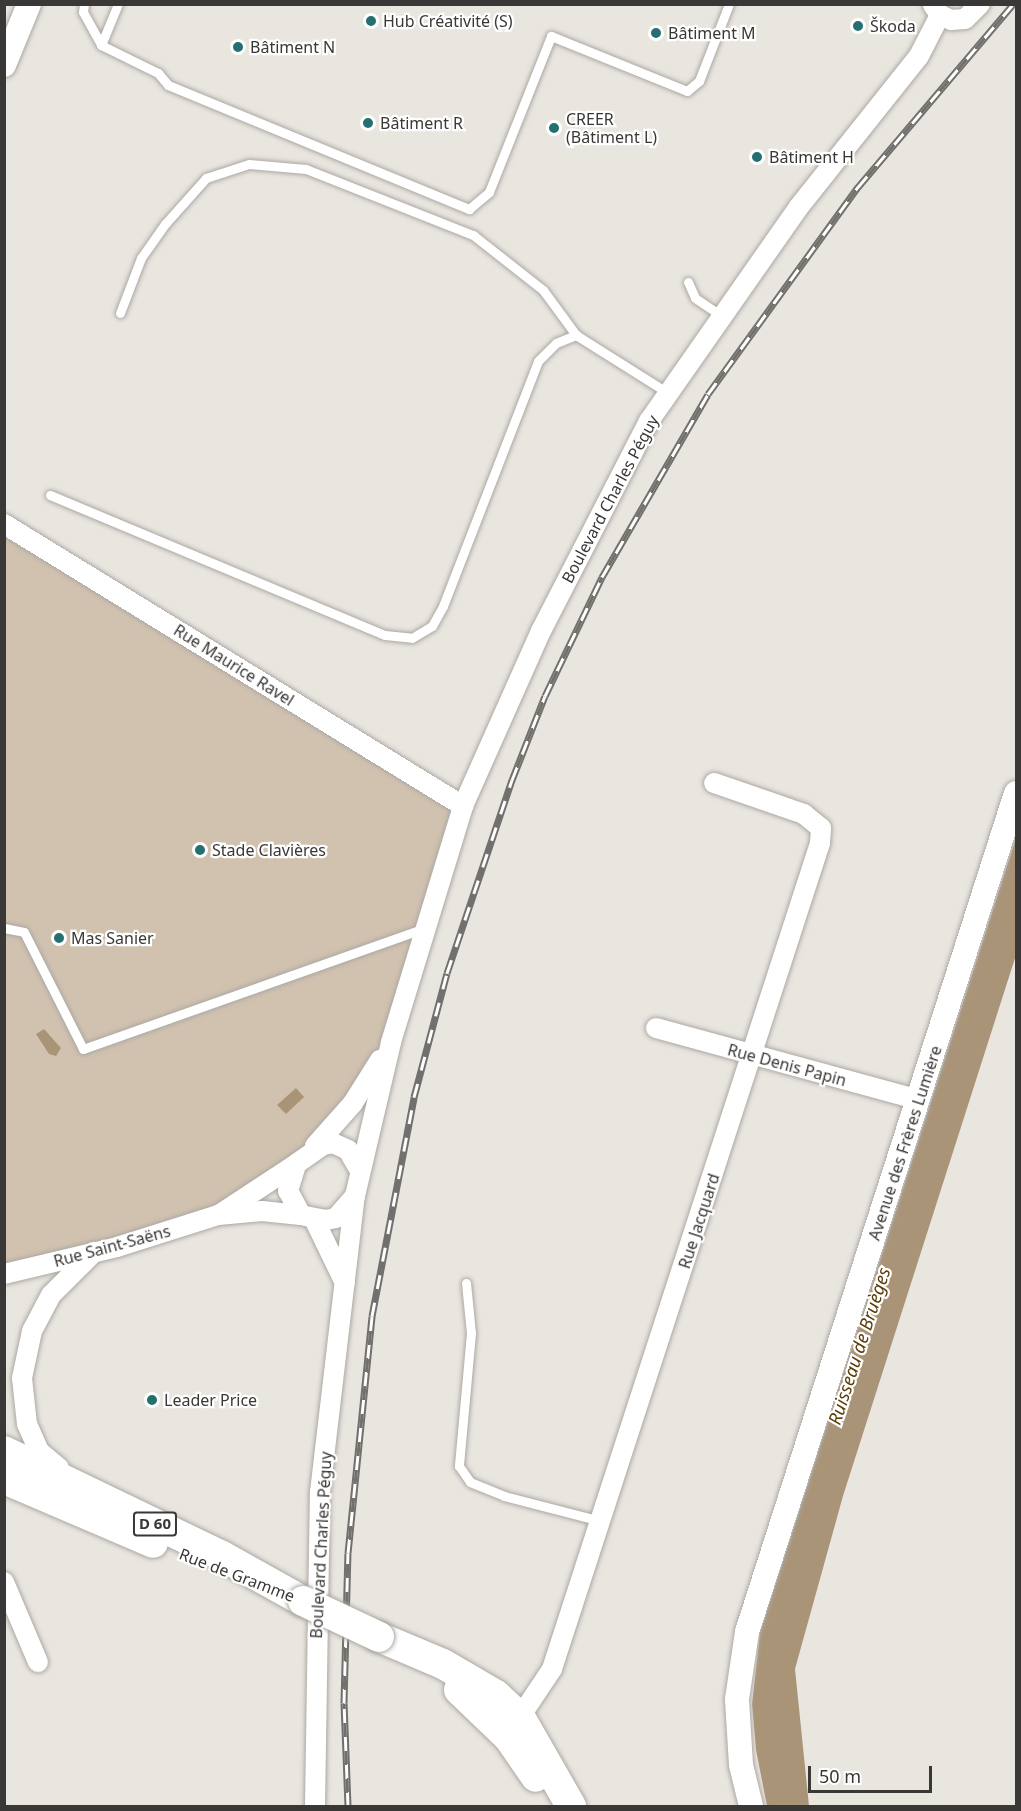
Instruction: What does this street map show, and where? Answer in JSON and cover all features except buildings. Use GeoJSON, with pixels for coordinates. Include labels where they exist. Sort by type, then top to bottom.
{"type":"FeatureCollection","features":[{"type":"Feature","properties":{"kind":"main road","name":"Rue de Gramme"},"geometry":{"type":"LineString","coordinates":[[4,1451],[222,1556],[303,1601],[379,1638],[443,1664],[496,1695],[520,1717],[571,1806]]}},
{"type":"Feature","properties":{"kind":"main road","name":"Rue de Gramme"},"geometry":{"type":"LineString","coordinates":[[4,1479],[125,1532],[303,1601]]}},
{"type":"Feature","properties":{"kind":"main road","name":"Rue de Gramme"},"geometry":{"type":"LineString","coordinates":[[379,1638],[472,1699],[509,1738],[552,1806]]}},
{"type":"Feature","properties":{"kind":"street"},"geometry":{"type":"LineString","coordinates":[[4,65],[29,4]]}},
{"type":"Feature","properties":{"kind":"street"},"geometry":{"type":"LineString","coordinates":[[936,10],[951,20],[965,20],[980,4]]}},
{"type":"Feature","properties":{"kind":"street","name":"Boulevard Charles Péguy"},"geometry":{"type":"LineString","coordinates":[[360,1171],[391,1042],[463,806],[541,632],[649,421],[798,208],[919,56],[936,10]]}},
{"type":"Feature","properties":{"kind":"street","name":"Rue Maurice Ravel"},"geometry":{"type":"LineString","coordinates":[[4,524],[463,806]]}},
{"type":"Feature","properties":{"kind":"street","name":"Rue Jacquard"},"geometry":{"type":"LineString","coordinates":[[520,1717],[552,1669],[753,1056],[820,843],[821,828],[804,814],[714,783]]}},
{"type":"Feature","properties":{"kind":"street","name":"Avenue des Frères Lumière"},"geometry":{"type":"LineString","coordinates":[[751,1806],[741,1765],[737,1699],[747,1632],[1017,794]]}},
{"type":"Feature","properties":{"kind":"street","name":"Rue Denis Papin"},"geometry":{"type":"LineString","coordinates":[[656,1028],[920,1100]]}},
{"type":"Feature","properties":{"kind":"street","name":"Boulevard Charles Péguy"},"geometry":{"type":"LineString","coordinates":[[311,1150],[353,1103],[391,1042]]}},
{"type":"Feature","properties":{"kind":"street"},"geometry":{"type":"LineString","coordinates":[[308,1217],[336,1218],[355,1196],[360,1171],[348,1150],[333,1143],[311,1150],[296,1164],[288,1191],[308,1217],[346,1286]]}},
{"type":"Feature","properties":{"kind":"street","name":"Rue Saint-Saëns"},"geometry":{"type":"LineString","coordinates":[[218,1215],[296,1164]]}},
{"type":"Feature","properties":{"kind":"street","name":"Boulevard Charles Péguy"},"geometry":{"type":"LineString","coordinates":[[315,1806],[320,1492],[355,1196]]}},
{"type":"Feature","properties":{"kind":"street","name":"Rue Saint-Saëns"},"geometry":{"type":"LineString","coordinates":[[4,1274],[94,1252],[218,1215],[262,1211],[308,1217]]}},
{"type":"Feature","properties":{"kind":"street"},"geometry":{"type":"LineString","coordinates":[[94,1252],[51,1294],[32,1331],[22,1378],[27,1424],[39,1451],[54,1465],[222,1556]]}},
{"type":"Feature","properties":{"kind":"street"},"geometry":{"type":"LineString","coordinates":[[4,1582],[38,1662]]}},
{"type":"Feature","properties":{"kind":"lane"},"geometry":{"type":"LineString","coordinates":[[84,4],[83,12],[101,45],[158,74],[168,85],[469,209],[489,192],[551,36],[687,91],[699,81],[729,4]]}},
{"type":"Feature","properties":{"kind":"lane"},"geometry":{"type":"LineString","coordinates":[[101,45],[118,4]]}},
{"type":"Feature","properties":{"kind":"lane"},"geometry":{"type":"LineString","coordinates":[[120,313],[141,258],[165,224],[206,178],[249,164],[306,169],[473,235],[543,290],[576,334],[668,393]]}},
{"type":"Feature","properties":{"kind":"lane"},"geometry":{"type":"LineString","coordinates":[[688,282],[695,298],[722,316]]}},
{"type":"Feature","properties":{"kind":"lane"},"geometry":{"type":"LineString","coordinates":[[50,495],[385,635],[412,638],[432,626],[443,606],[538,361],[556,343],[576,334]]}},
{"type":"Feature","properties":{"kind":"lane"},"geometry":{"type":"LineString","coordinates":[[4,928],[24,932],[83,1049],[426,927]]}},
{"type":"Feature","properties":{"kind":"lane"},"geometry":{"type":"LineString","coordinates":[[466,1283],[470,1366],[459,1466],[470,1482],[504,1496],[601,1521]]}},
{"type":"Feature","properties":{"kind":"shaded area"},"geometry":{"type":"Polygon","coordinates":[[[4,524],[463,806],[391,1042],[336,1126],[218,1215],[4,1269],[4,524]]]}},
{"type":"Feature","properties":{"kind":"water","name":"Ruisseau de Bruèges"},"geometry":{"type":"Polygon","coordinates":[[[1016,838],[1016,955],[843,1496],[795,1669],[809,1806],[767,1806],[756,1750],[752,1704],[760,1633],[1016,838]]]}},
{"type":"Feature","properties":{"kind":"water"},"geometry":{"type":"Polygon","coordinates":[[[44,1029],[61,1048],[56,1056],[49,1054],[36,1034],[44,1029]]]}},
{"type":"Feature","properties":{"kind":"water"},"geometry":{"type":"Polygon","coordinates":[[[296,1088],[304,1097],[286,1114],[277,1105],[296,1088]]]}},
{"type":"Feature","properties":{"kind":"railway"},"geometry":{"type":"LineString","coordinates":[[348,1806],[344,1703],[348,1553],[372,1316],[414,1097],[447,973],[512,780],[545,696],[602,577],[708,394],[858,187],[1013,4]]}},
{"type":"Feature","properties":{"kind":"place","name":"Hub Créativité (S)"},"geometry":{"type":"Point","coordinates":[371,21]}},
{"type":"Feature","properties":{"kind":"place","name":"Škoda"},"geometry":{"type":"Point","coordinates":[858,26]}},
{"type":"Feature","properties":{"kind":"place","name":"Bâtiment M"},"geometry":{"type":"Point","coordinates":[656,33]}},
{"type":"Feature","properties":{"kind":"place","name":"Bâtiment N"},"geometry":{"type":"Point","coordinates":[238,47]}},
{"type":"Feature","properties":{"kind":"place","name":"Bâtiment R"},"geometry":{"type":"Point","coordinates":[368,123]}},
{"type":"Feature","properties":{"kind":"place","name":"CREER (Bâtiment L)"},"geometry":{"type":"Point","coordinates":[554,128]}},
{"type":"Feature","properties":{"kind":"place","name":"Bâtiment H"},"geometry":{"type":"Point","coordinates":[757,157]}},
{"type":"Feature","properties":{"kind":"place","name":"Stade Clavières"},"geometry":{"type":"Point","coordinates":[200,850]}},
{"type":"Feature","properties":{"kind":"place","name":"Mas Sanier"},"geometry":{"type":"Point","coordinates":[59,938]}},
{"type":"Feature","properties":{"kind":"place","name":"Leader Price"},"geometry":{"type":"Point","coordinates":[152,1400]}}]}
